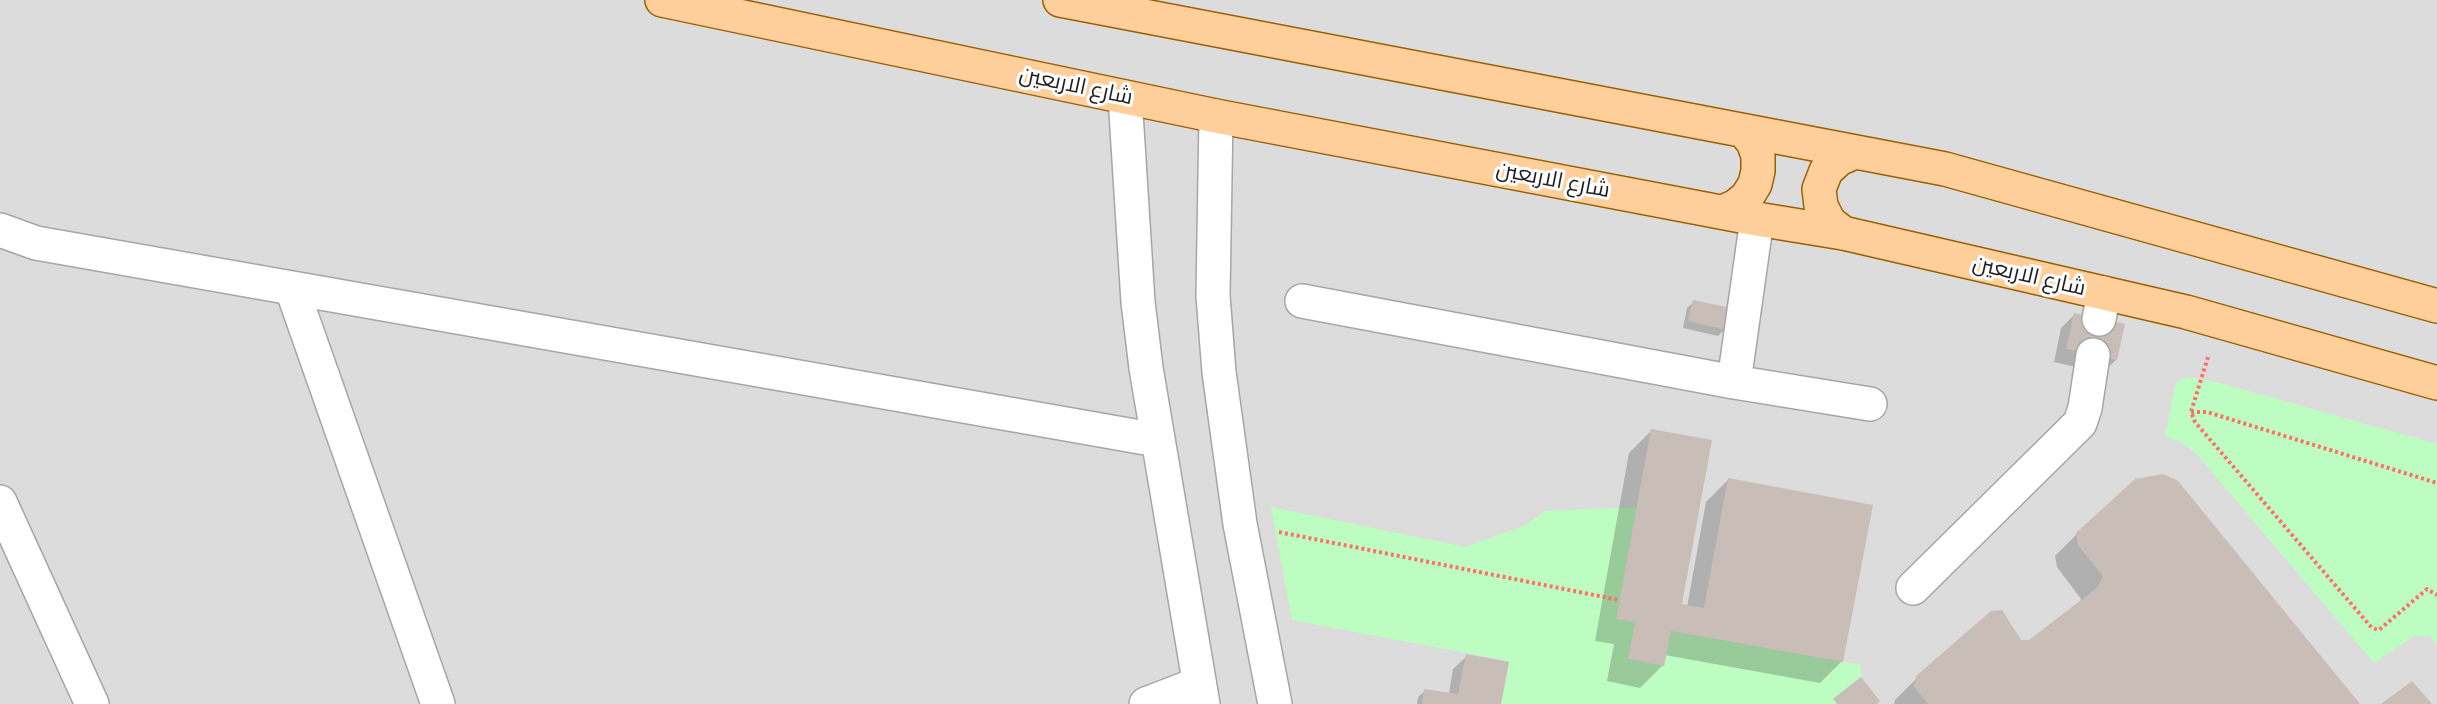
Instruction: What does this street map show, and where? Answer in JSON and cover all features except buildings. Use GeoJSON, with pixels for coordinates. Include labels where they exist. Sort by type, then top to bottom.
{"type":"FeatureCollection","features":[{"type":"Feature","properties":{"kind":"main road","name":"شارع الاربعين"},"geometry":{"type":"LineString","coordinates":[[662,0],[1216,116],[1757,219],[1843,233],[2102,306],[2219,321],[2437,383]]}},
{"type":"Feature","properties":{"kind":"main road"},"geometry":{"type":"LineString","coordinates":[[1060,0],[1945,169],[2437,306]]}},
{"type":"Feature","properties":{"kind":"main road"},"geometry":{"type":"LineString","coordinates":[[1723,212],[1748,197],[1755,184],[1758,156],[1753,142],[1744,131]]}},
{"type":"Feature","properties":{"kind":"main road"},"geometry":{"type":"LineString","coordinates":[[1843,233],[1829,222],[1821,206],[1819,189],[1826,171],[1839,159],[1855,152]]}},
{"type":"Feature","properties":{"kind":"street"},"geometry":{"type":"LineString","coordinates":[[1125,97],[1138,302],[1157,440],[1201,694],[1146,704]]}},
{"type":"Feature","properties":{"kind":"street"},"geometry":{"type":"LineString","coordinates":[[1216,116],[1214,296],[1220,383],[1240,524],[1275,704]]}},
{"type":"Feature","properties":{"kind":"street"},"geometry":{"type":"LineString","coordinates":[[1734,382],[1757,219]]}},
{"type":"Feature","properties":{"kind":"street"},"geometry":{"type":"LineString","coordinates":[[0,230],[36,243],[1157,440]]}},
{"type":"Feature","properties":{"kind":"street"},"geometry":{"type":"LineString","coordinates":[[292,289],[438,704]]}},
{"type":"Feature","properties":{"kind":"street"},"geometry":{"type":"LineString","coordinates":[[1302,301],[1734,382],[1870,404]]}},
{"type":"Feature","properties":{"kind":"street"},"geometry":{"type":"LineString","coordinates":[[1913,588],[2080,423],[2085,408],[2093,355]]}},
{"type":"Feature","properties":{"kind":"street"},"geometry":{"type":"LineString","coordinates":[[0,502],[92,704]]}},
{"type":"Feature","properties":{"kind":"path"},"geometry":{"type":"LineString","coordinates":[[2219,321],[2191,412],[2195,422],[2372,628],[2379,630],[2427,589],[2437,595]]}},
{"type":"Feature","properties":{"kind":"path"},"geometry":{"type":"LineString","coordinates":[[2191,412],[2207,412],[2437,483]]}},
{"type":"Feature","properties":{"kind":"path"},"geometry":{"type":"LineString","coordinates":[[1240,524],[1619,600]]}},
{"type":"Feature","properties":{"kind":"shaded area"},"geometry":{"type":"Polygon","coordinates":[[[0,0],[2437,0],[2437,704],[0,704],[0,0]]]}},
{"type":"Feature","properties":{"kind":"green space"},"geometry":{"type":"Polygon","coordinates":[[[2187,377],[2220,383],[2437,444],[2437,645],[2430,636],[2414,636],[2374,663],[2195,452],[2179,441],[2165,437],[2175,384],[2187,377]]]}},
{"type":"Feature","properties":{"kind":"green space"},"geometry":{"type":"Polygon","coordinates":[[[1271,507],[1465,547],[1526,525],[1545,511],[1637,507],[1616,619],[1635,622],[1629,659],[1664,666],[1671,631],[1861,665],[1861,677],[1833,699],[1837,704],[1501,704],[1509,661],[1292,620],[1271,507]]]}}]}
